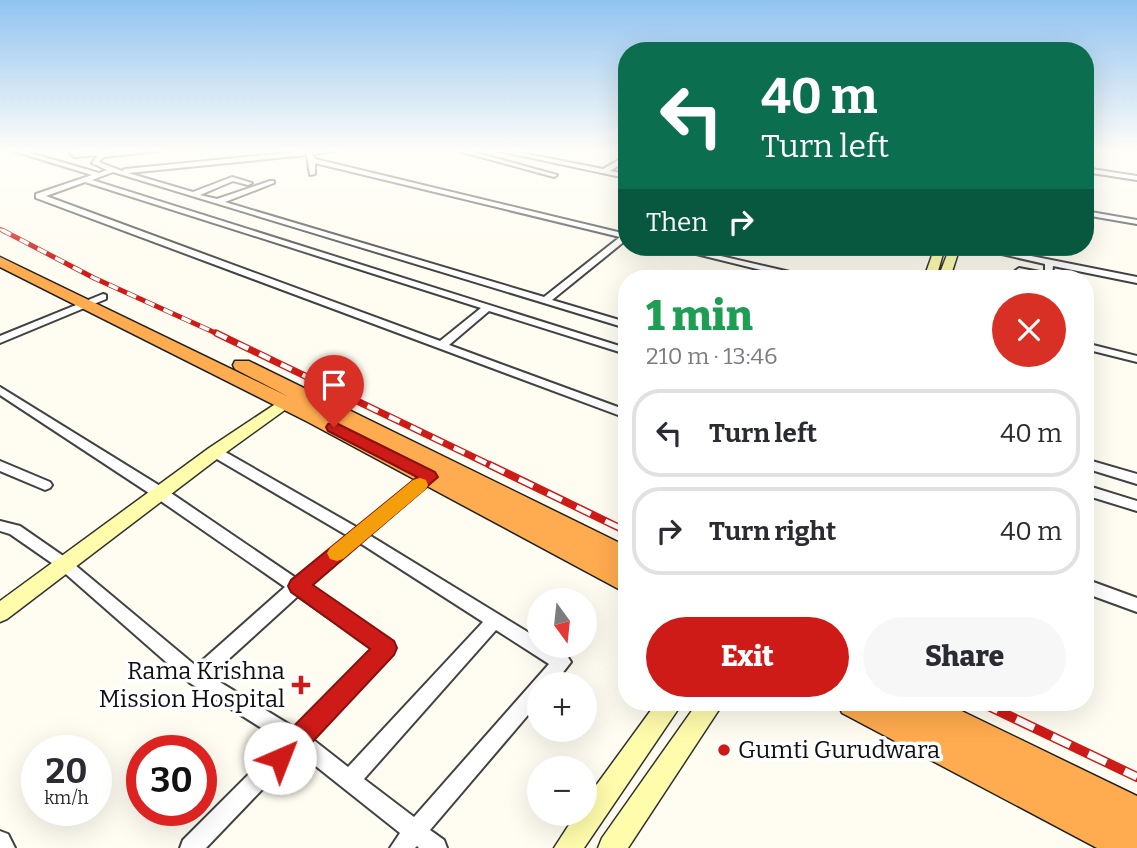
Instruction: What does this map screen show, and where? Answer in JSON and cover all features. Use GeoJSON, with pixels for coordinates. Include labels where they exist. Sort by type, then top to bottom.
{"type":"FeatureCollection","features":[{"type":"Feature","properties":{"kind":"highway"},"geometry":{"type":"LineString","coordinates":[[0,249],[95,300],[437,471],[618,554]]}},
{"type":"Feature","properties":{"kind":"highway"},"geometry":{"type":"LineString","coordinates":[[0,261],[95,300]]}},
{"type":"Feature","properties":{"kind":"highway"},"geometry":{"type":"LineString","coordinates":[[437,471],[618,577]]}},
{"type":"Feature","properties":{"kind":"highway"},"geometry":{"type":"LineString","coordinates":[[870,711],[1134,848]]}},
{"type":"Feature","properties":{"kind":"highway"},"geometry":{"type":"LineString","coordinates":[[929,711],[1137,815]]}},
{"type":"Feature","properties":{"kind":"street"},"geometry":{"type":"LineString","coordinates":[[57,190],[39,196],[618,411]]}},
{"type":"Feature","properties":{"kind":"street"},"geometry":{"type":"LineString","coordinates":[[115,190],[618,348]]}},
{"type":"Feature","properties":{"kind":"street"},"geometry":{"type":"LineString","coordinates":[[176,190],[618,322]]}},
{"type":"Feature","properties":{"kind":"street"},"geometry":{"type":"LineString","coordinates":[[194,195],[207,190]]}},
{"type":"Feature","properties":{"kind":"street"},"geometry":{"type":"LineString","coordinates":[[217,202],[251,190]]}},
{"type":"Feature","properties":{"kind":"street"},"geometry":{"type":"LineString","coordinates":[[443,190],[618,234]]}},
{"type":"Feature","properties":{"kind":"street"},"geometry":{"type":"LineString","coordinates":[[1094,215],[1137,222]]}},
{"type":"Feature","properties":{"kind":"street"},"geometry":{"type":"LineString","coordinates":[[546,300],[618,242]]}},
{"type":"Feature","properties":{"kind":"street"},"geometry":{"type":"LineString","coordinates":[[710,256],[769,270]]}},
{"type":"Feature","properties":{"kind":"street"},"geometry":{"type":"LineString","coordinates":[[1019,256],[1088,270]]}},
{"type":"Feature","properties":{"kind":"street"},"geometry":{"type":"LineString","coordinates":[[1049,262],[1049,270]]}},
{"type":"Feature","properties":{"kind":"street"},"geometry":{"type":"LineString","coordinates":[[1094,271],[1137,280]]}},
{"type":"Feature","properties":{"kind":"street"},"geometry":{"type":"LineString","coordinates":[[0,340],[95,300]]}},
{"type":"Feature","properties":{"kind":"street"},"geometry":{"type":"LineString","coordinates":[[442,345],[488,307]]}},
{"type":"Feature","properties":{"kind":"street"},"geometry":{"type":"LineString","coordinates":[[1094,348],[1137,359]]}},
{"type":"Feature","properties":{"kind":"street"},"geometry":{"type":"LineString","coordinates":[[0,390],[160,493],[386,648],[191,848]]}},
{"type":"Feature","properties":{"kind":"street"},"geometry":{"type":"LineString","coordinates":[[0,612],[215,452],[293,398]]}},
{"type":"Feature","properties":{"kind":"street"},"geometry":{"type":"LineString","coordinates":[[215,452],[358,535],[562,662],[553,672]]}},
{"type":"Feature","properties":{"kind":"street"},"geometry":{"type":"LineString","coordinates":[[0,466],[45,485]]}},
{"type":"Feature","properties":{"kind":"street"},"geometry":{"type":"LineString","coordinates":[[1094,466],[1137,479]]}},
{"type":"Feature","properties":{"kind":"street"},"geometry":{"type":"LineString","coordinates":[[196,677],[298,586],[437,471]]}},
{"type":"Feature","properties":{"kind":"street"},"geometry":{"type":"LineString","coordinates":[[1094,493],[1137,506]]}},
{"type":"Feature","properties":{"kind":"street"},"geometry":{"type":"LineString","coordinates":[[0,526],[15,530],[64,564],[196,677],[298,740],[436,848]]}},
{"type":"Feature","properties":{"kind":"street"},"geometry":{"type":"LineString","coordinates":[[1094,589],[1137,605]]}},
{"type":"Feature","properties":{"kind":"street"},"geometry":{"type":"LineString","coordinates":[[349,780],[495,620]]}},
{"type":"Feature","properties":{"kind":"street"},"geometry":{"type":"LineString","coordinates":[[401,848],[527,703]]}},
{"type":"Feature","properties":{"kind":"street"},"geometry":{"type":"LineString","coordinates":[[568,848],[665,711]]}},
{"type":"Feature","properties":{"kind":"street"},"geometry":{"type":"LineString","coordinates":[[612,848],[706,711]]}},
{"type":"Feature","properties":{"kind":"street"},"geometry":{"type":"LineString","coordinates":[[0,842],[4,848]]}},
{"type":"Feature","properties":{"kind":"railway"},"geometry":{"type":"LineString","coordinates":[[0,229],[5,232]]}},
{"type":"Feature","properties":{"kind":"railway"},"geometry":{"type":"LineString","coordinates":[[2,230],[94,278],[220,335]]}},
{"type":"Feature","properties":{"kind":"railway"},"geometry":{"type":"LineString","coordinates":[[216,333],[494,467]]}},
{"type":"Feature","properties":{"kind":"railway"},"geometry":{"type":"LineString","coordinates":[[490,465],[618,527]]}},
{"type":"Feature","properties":{"kind":"railway"},"geometry":{"type":"LineString","coordinates":[[999,711],[1137,777]]}},
{"type":"Feature","properties":{"kind":"slow traffic"},"geometry":{"type":"LineString","coordinates":[[337,553],[420,485]]}},
{"type":"Feature","properties":{"kind":"place","name":"Rama Krishna Mission Hospital"},"geometry":{"type":"Point","coordinates":[301,685]}},
{"type":"Feature","properties":{"kind":"place","name":"Gumti Gurudwara"},"geometry":{"type":"Point","coordinates":[724,750]}},
{"type":"Feature","properties":{"kind":"route"},"geometry":{"type":"LineString","coordinates":[[280,758],[386,648],[298,586],[429,477],[334,427]]}}]}
